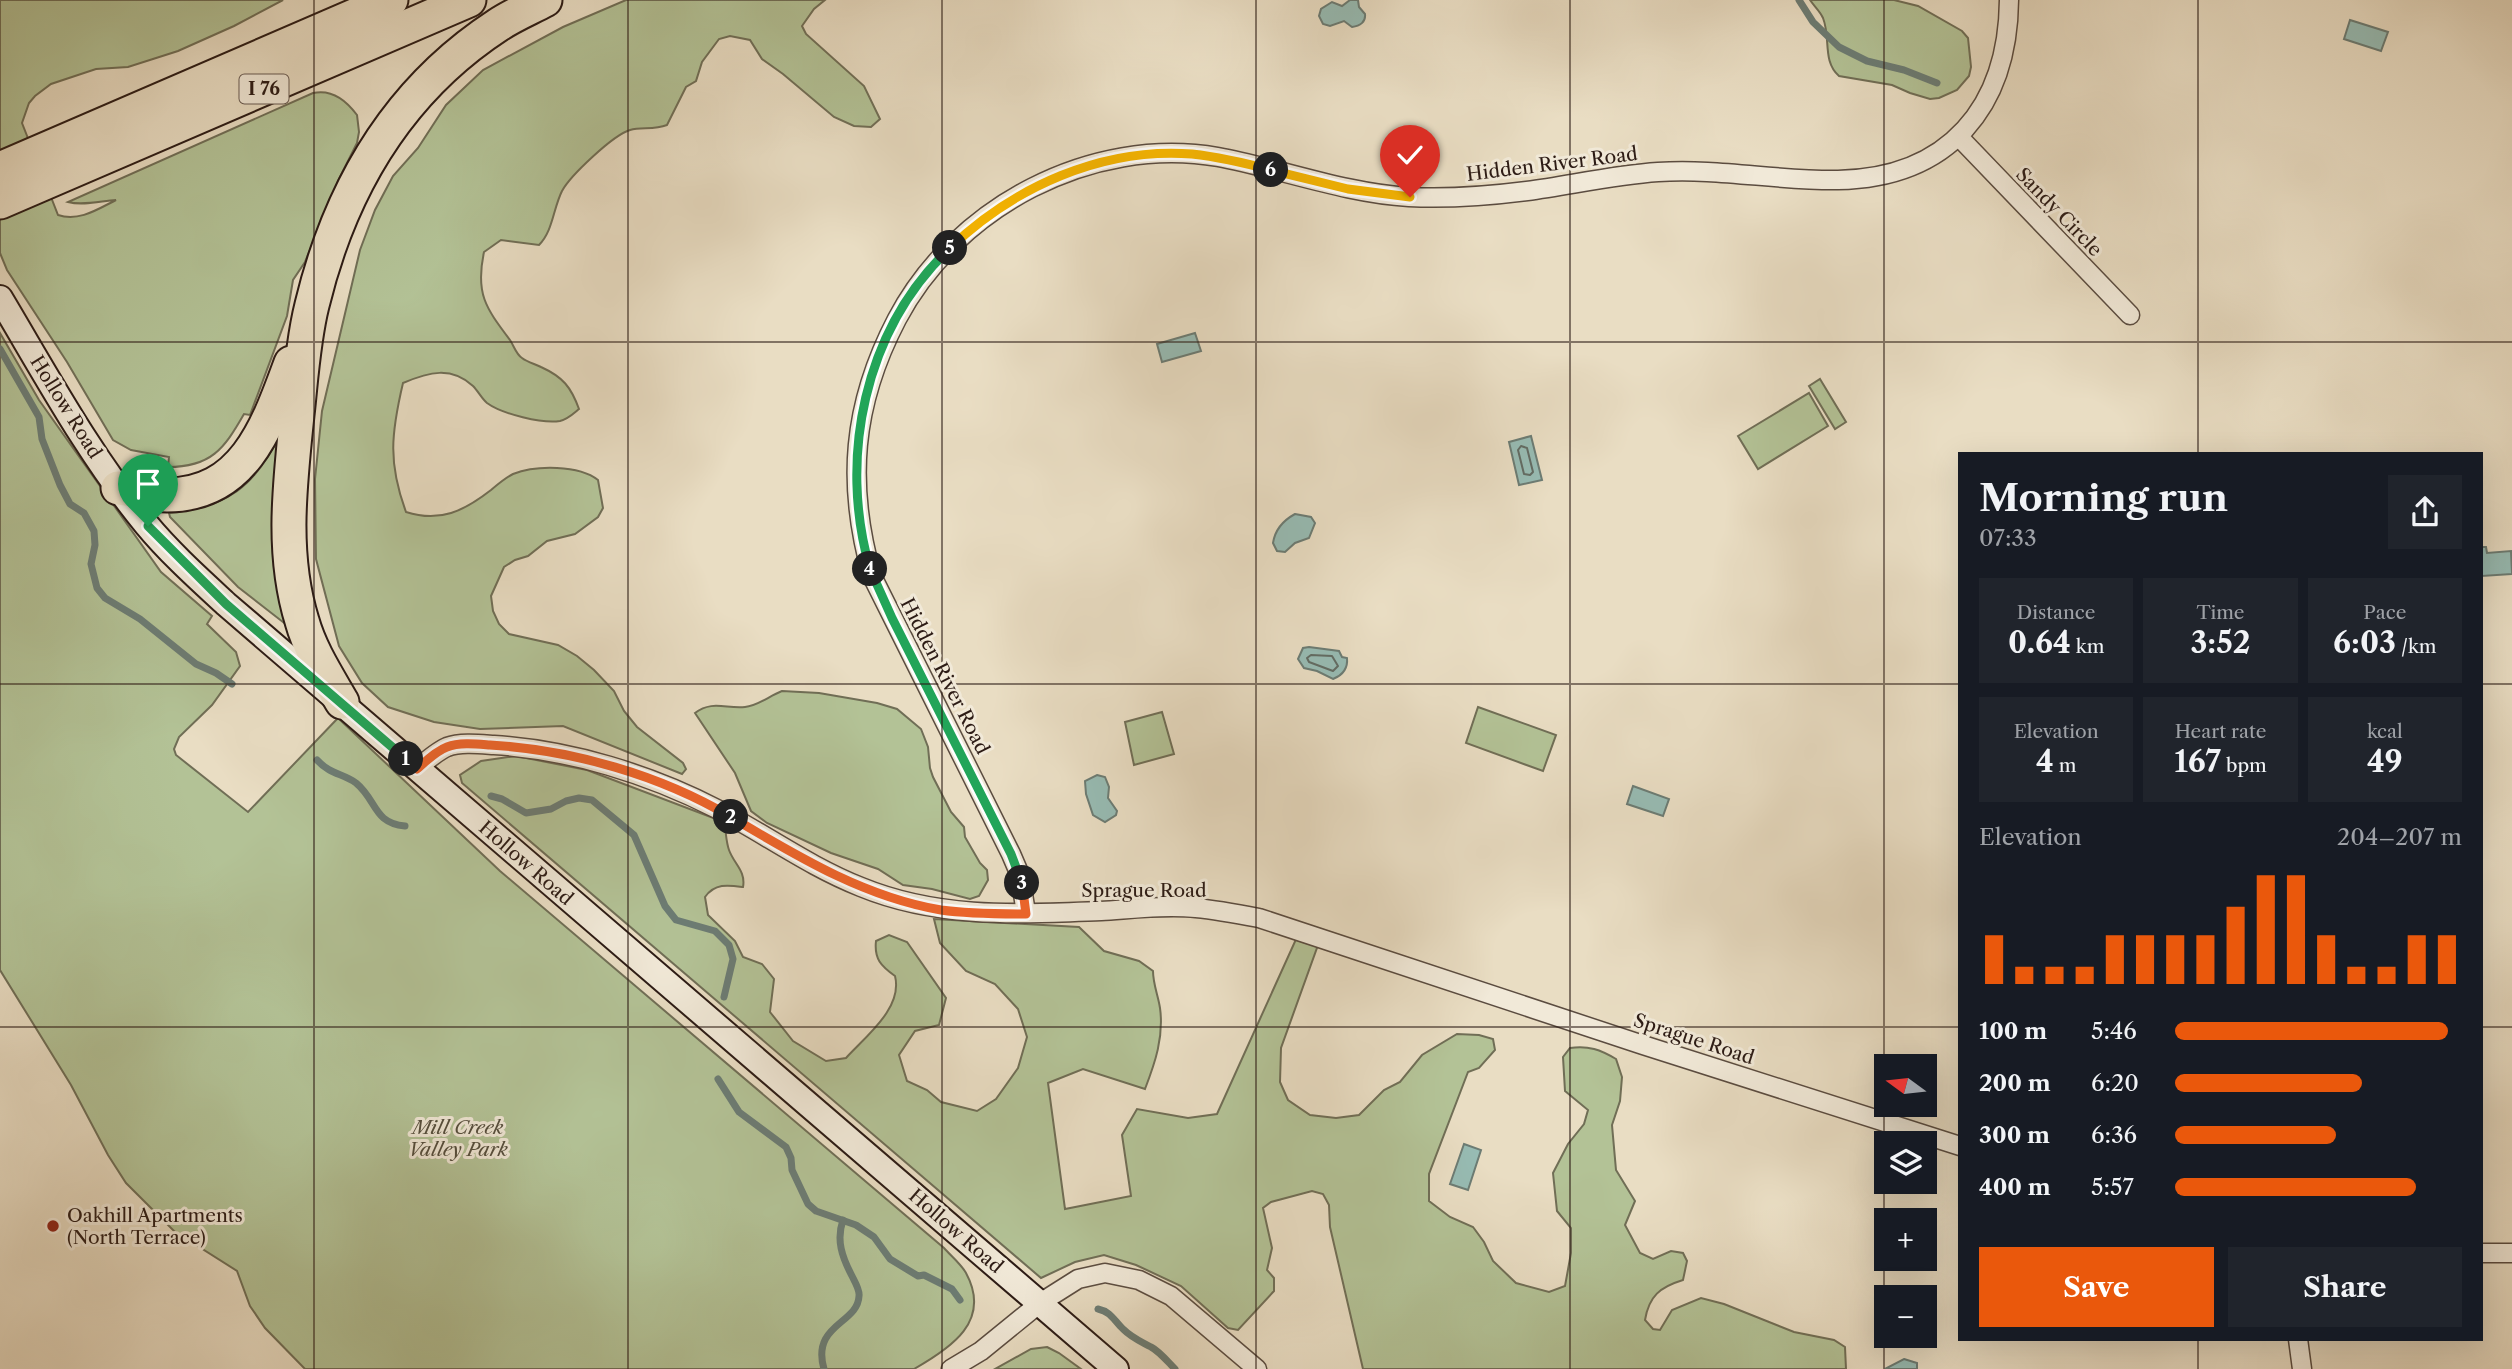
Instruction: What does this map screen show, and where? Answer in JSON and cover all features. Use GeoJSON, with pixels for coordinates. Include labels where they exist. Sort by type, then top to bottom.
{"type":"FeatureCollection","features":[{"type":"Feature","properties":{"kind":"highway","name":"I 76"},"geometry":{"type":"LineString","coordinates":[[0,202],[52,163],[391,0]]}},
{"type":"Feature","properties":{"kind":"highway","name":"I 76"},"geometry":{"type":"LineString","coordinates":[[0,169],[52,163],[469,0]]}},
{"type":"Feature","properties":{"kind":"highway"},"geometry":{"type":"LineString","coordinates":[[118,488],[166,495],[193,492],[216,484],[239,467],[257,444],[273,411],[311,307],[336,225],[354,184],[377,145],[408,103],[464,49],[500,23],[545,0]]}},
{"type":"Feature","properties":{"kind":"highway"},"geometry":{"type":"LineString","coordinates":[[311,307],[295,440],[288,543],[292,585],[302,622],[314,653],[342,702]]}},
{"type":"Feature","properties":{"kind":"main road","name":"Hollow Road"},"geometry":{"type":"LineString","coordinates":[[0,298],[91,449],[118,488],[148,526],[189,569],[417,769],[1116,1369]]}},
{"type":"Feature","properties":{"kind":"street","name":"Hidden River Road"},"geometry":{"type":"LineString","coordinates":[[1026,914],[1020,875],[1011,854],[873,576],[863,543],[856,491],[857,443],[862,410],[877,361],[907,300],[943,254],[982,219],[1017,195],[1066,173],[1118,159],[1158,155],[1216,157],[1348,189],[1406,196],[1441,197],[1526,191],[1627,174],[1665,171],[1835,181],[1864,179],[1912,165],[1935,154],[1959,137],[1973,121],[1997,79],[2005,52],[2009,0]]}},
{"type":"Feature","properties":{"kind":"street","name":"Sandy Circle"},"geometry":{"type":"LineString","coordinates":[[1959,137],[2130,315]]}},
{"type":"Feature","properties":{"kind":"street","name":"Sprague Road"},"geometry":{"type":"LineString","coordinates":[[417,769],[448,747],[463,744],[503,746],[579,759],[641,776],[718,809],[834,874],[883,895],[942,910],[1026,914],[1177,907],[1259,918],[1958,1145]]}},
{"type":"Feature","properties":{"kind":"street"},"geometry":{"type":"LineString","coordinates":[[2483,1253],[2512,1253]]}},
{"type":"Feature","properties":{"kind":"street"},"geometry":{"type":"LineString","coordinates":[[951,1369],[981,1351],[1040,1303],[1078,1279],[1105,1273],[1154,1286],[1171,1296],[1257,1369]]}},
{"type":"Feature","properties":{"kind":"street"},"geometry":{"type":"LineString","coordinates":[[2298,1341],[2302,1369]]}},
{"type":"Feature","properties":{"kind":"green space"},"geometry":{"type":"Polygon","coordinates":[[[0,0],[283,0],[178,51],[128,67],[96,69],[51,84],[35,96],[29,103],[22,123],[58,215],[73,217],[95,211],[116,200],[68,202],[313,93],[338,97],[357,115],[357,143],[305,262],[293,280],[287,316],[250,415],[244,414],[230,437],[215,454],[195,464],[168,467],[169,457],[131,450],[113,440],[67,362],[7,270],[0,253],[0,0]]]}},
{"type":"Feature","properties":{"kind":"green space"},"geometry":{"type":"Polygon","coordinates":[[[626,0],[825,0],[814,9],[802,26],[806,34],[864,86],[880,119],[871,127],[854,126],[834,117],[762,59],[750,40],[730,36],[719,39],[702,62],[696,81],[686,87],[667,125],[623,133],[574,176],[562,191],[550,227],[539,245],[501,240],[484,252],[482,290],[495,319],[520,356],[561,379],[579,409],[560,421],[533,420],[494,407],[485,401],[473,386],[456,376],[439,373],[422,376],[403,383],[394,433],[394,463],[406,512],[430,516],[461,509],[507,477],[522,471],[569,469],[598,480],[603,508],[598,517],[575,534],[547,541],[528,556],[504,567],[491,596],[493,611],[499,624],[509,634],[558,645],[594,670],[614,691],[624,711],[637,727],[683,763],[686,769],[682,774],[563,726],[480,729],[434,722],[388,707],[362,683],[339,646],[316,559],[315,479],[322,411],[360,250],[375,210],[393,176],[418,148],[446,105],[483,70],[563,27],[626,0]]]}},
{"type":"Feature","properties":{"kind":"green space"},"geometry":{"type":"Polygon","coordinates":[[[1810,0],[1894,0],[1918,6],[1962,31],[1968,38],[1971,67],[1969,76],[1957,90],[1930,99],[1892,85],[1839,76],[1830,63],[1823,18],[1810,0]]]}},
{"type":"Feature","properties":{"kind":"green space","name":"Mill Creek Valley Park"},"geometry":{"type":"Polygon","coordinates":[[[0,333],[39,400],[161,572],[212,616],[207,624],[236,652],[240,666],[212,705],[179,737],[174,749],[176,755],[248,812],[338,718],[500,871],[944,1248],[964,1270],[973,1290],[971,1319],[954,1342],[914,1369],[305,1369],[265,1328],[250,1306],[237,1271],[174,1231],[126,1183],[71,1085],[0,970],[0,333]]]}},
{"type":"Feature","properties":{"kind":"green space"},"geometry":{"type":"Polygon","coordinates":[[[1820,379],[1846,422],[1835,429],[1809,386],[1820,379]]]}},
{"type":"Feature","properties":{"kind":"green space"},"geometry":{"type":"Polygon","coordinates":[[[1809,393],[1828,426],[1758,469],[1738,436],[1809,393]]]}},
{"type":"Feature","properties":{"kind":"green space"},"geometry":{"type":"Polygon","coordinates":[[[280,435],[288,626],[238,587],[169,513],[208,506],[237,491],[260,468],[280,435]]]}},
{"type":"Feature","properties":{"kind":"green space"},"geometry":{"type":"Polygon","coordinates":[[[782,691],[819,693],[877,703],[897,709],[921,729],[928,747],[933,777],[951,812],[964,827],[965,837],[980,863],[987,870],[988,880],[979,896],[970,899],[903,885],[878,869],[831,853],[767,823],[751,811],[735,773],[695,713],[713,706],[750,706],[782,691]]]}},
{"type":"Feature","properties":{"kind":"green space"},"geometry":{"type":"Polygon","coordinates":[[[1478,707],[1556,735],[1543,771],[1466,743],[1478,707]]]}},
{"type":"Feature","properties":{"kind":"green space"},"geometry":{"type":"Polygon","coordinates":[[[1162,712],[1174,754],[1134,765],[1125,722],[1162,712]]]}},
{"type":"Feature","properties":{"kind":"green space"},"geometry":{"type":"Polygon","coordinates":[[[516,756],[587,770],[724,822],[728,847],[741,872],[743,887],[722,886],[709,892],[705,897],[708,915],[735,941],[743,957],[762,964],[774,979],[770,1012],[793,1041],[826,1061],[846,1058],[881,1021],[894,999],[895,976],[880,962],[876,953],[876,941],[889,935],[907,942],[946,998],[939,1025],[915,1031],[899,1055],[907,1081],[927,1090],[941,1102],[977,1111],[996,1099],[1018,1068],[1027,1037],[1018,1009],[995,984],[966,971],[940,943],[934,919],[1079,927],[1104,951],[1139,961],[1153,971],[1161,1029],[1155,1060],[1145,1089],[1083,1069],[1048,1083],[1065,1209],[1131,1196],[1122,1135],[1137,1109],[1188,1118],[1217,1114],[1297,937],[1318,945],[1281,1048],[1280,1082],[1288,1100],[1310,1115],[1336,1118],[1359,1115],[1384,1090],[1400,1082],[1422,1055],[1457,1034],[1493,1039],[1495,1050],[1479,1068],[1468,1072],[1429,1174],[1429,1201],[1450,1217],[1473,1227],[1493,1261],[1516,1283],[1549,1292],[1565,1286],[1571,1253],[1571,1228],[1557,1211],[1553,1173],[1568,1144],[1584,1124],[1588,1110],[1565,1091],[1563,1057],[1570,1048],[1577,1047],[1605,1053],[1616,1059],[1622,1077],[1620,1101],[1612,1125],[1616,1170],[1635,1201],[1625,1225],[1640,1253],[1653,1259],[1671,1251],[1683,1253],[1687,1261],[1683,1280],[1657,1294],[1649,1305],[1645,1320],[1653,1329],[1660,1330],[1672,1310],[1701,1298],[1724,1304],[1794,1332],[1834,1340],[1845,1347],[1846,1369],[1363,1369],[1330,1227],[1329,1205],[1323,1194],[1312,1191],[1271,1202],[1263,1208],[1272,1248],[1267,1270],[1274,1278],[1274,1291],[1238,1330],[1228,1328],[1181,1286],[1136,1265],[1104,1255],[1075,1262],[1041,1278],[462,783],[460,775],[481,761],[516,756]]]}},
{"type":"Feature","properties":{"kind":"green space"},"geometry":{"type":"Polygon","coordinates":[[[1047,1347],[1081,1369],[995,1369],[1031,1349],[1047,1347]]]}},
{"type":"Feature","properties":{"kind":"water"},"geometry":{"type":"Polygon","coordinates":[[[1350,0],[1358,0],[1359,7],[1365,14],[1362,23],[1352,27],[1344,21],[1330,26],[1323,24],[1319,16],[1321,9],[1332,2],[1342,6],[1350,0]]]}},
{"type":"Feature","properties":{"kind":"water"},"geometry":{"type":"Polygon","coordinates":[[[2350,20],[2388,32],[2381,51],[2344,39],[2350,20]]]}},
{"type":"Feature","properties":{"kind":"water"},"geometry":{"type":"Polygon","coordinates":[[[1195,333],[1201,351],[1162,362],[1157,344],[1195,333]]]}},
{"type":"Feature","properties":{"kind":"water"},"geometry":{"type":"Polygon","coordinates":[[[1531,436],[1542,480],[1519,485],[1509,442],[1531,436]]]}},
{"type":"Feature","properties":{"kind":"water"},"geometry":{"type":"Polygon","coordinates":[[[1295,514],[1311,517],[1315,523],[1309,538],[1295,543],[1285,552],[1277,551],[1273,543],[1276,534],[1284,522],[1295,514]]]}},
{"type":"Feature","properties":{"kind":"water"},"geometry":{"type":"Polygon","coordinates":[[[2483,547],[2486,547],[2487,553],[2511,551],[2512,574],[2483,576],[2483,547]]]}},
{"type":"Feature","properties":{"kind":"water"},"geometry":{"type":"Polygon","coordinates":[[[1303,648],[1339,651],[1342,657],[1347,658],[1344,671],[1333,679],[1304,668],[1298,659],[1303,648]]]}},
{"type":"Feature","properties":{"kind":"water"},"geometry":{"type":"Polygon","coordinates":[[[1097,775],[1105,777],[1109,787],[1108,798],[1117,811],[1116,815],[1105,822],[1093,815],[1086,794],[1085,781],[1097,775]]]}},
{"type":"Feature","properties":{"kind":"water"},"geometry":{"type":"Polygon","coordinates":[[[1633,786],[1669,799],[1663,816],[1627,804],[1633,786]]]}},
{"type":"Feature","properties":{"kind":"water"},"geometry":{"type":"Polygon","coordinates":[[[1464,1144],[1481,1150],[1468,1190],[1450,1184],[1464,1144]]]}},
{"type":"Feature","properties":{"kind":"water"},"geometry":{"type":"Polygon","coordinates":[[[1904,1359],[1917,1363],[1917,1369],[1885,1369],[1904,1359]]]}},
{"type":"Feature","properties":{"kind":"waterway"},"geometry":{"type":"LineString","coordinates":[[1799,0],[1813,22],[1839,47],[1867,61],[1904,70],[1937,83]]}},
{"type":"Feature","properties":{"kind":"waterway"},"geometry":{"type":"LineString","coordinates":[[0,349],[39,417],[42,439],[60,485],[70,504],[84,513],[94,531],[95,545],[91,564],[97,588],[105,598],[140,619],[196,664],[232,684]]}},
{"type":"Feature","properties":{"kind":"waterway"},"geometry":{"type":"LineString","coordinates":[[317,760],[327,769],[356,783],[381,816],[405,826]]}},
{"type":"Feature","properties":{"kind":"waterway"},"geometry":{"type":"LineString","coordinates":[[491,796],[502,799],[526,813],[551,809],[579,798],[592,800],[634,835],[665,906],[676,920],[715,931],[729,945],[733,959],[724,997]]}},
{"type":"Feature","properties":{"kind":"waterway"},"geometry":{"type":"LineString","coordinates":[[718,1079],[739,1112],[786,1147],[792,1170],[808,1204],[816,1211],[856,1225],[874,1237],[890,1259],[918,1276],[924,1275],[952,1289],[960,1300]]}},
{"type":"Feature","properties":{"kind":"waterway"},"geometry":{"type":"LineString","coordinates":[[824,1369],[824,1343],[829,1334],[857,1305],[859,1296],[841,1248],[843,1220]]}},
{"type":"Feature","properties":{"kind":"waterway"},"geometry":{"type":"LineString","coordinates":[[1098,1309],[1110,1315],[1130,1335],[1157,1351],[1175,1369]]}},
{"type":"Feature","properties":{"kind":"place","name":"Oakhill Apartments (North Terrace)"},"geometry":{"type":"Point","coordinates":[53,1226]}},
{"type":"Feature","properties":{"kind":"route"},"geometry":{"type":"LineString","coordinates":[[148,526],[226,604],[417,769],[448,747],[463,744],[534,750],[605,765],[641,776],[718,809],[859,887],[942,910],[1026,914],[1020,875],[1011,854],[892,618],[873,576],[863,543],[856,483],[857,443],[862,410],[877,361],[907,300],[943,254],[993,210],[1039,184],[1066,173],[1118,159],[1189,154],[1216,157],[1348,189],[1410,197]]}}]}
